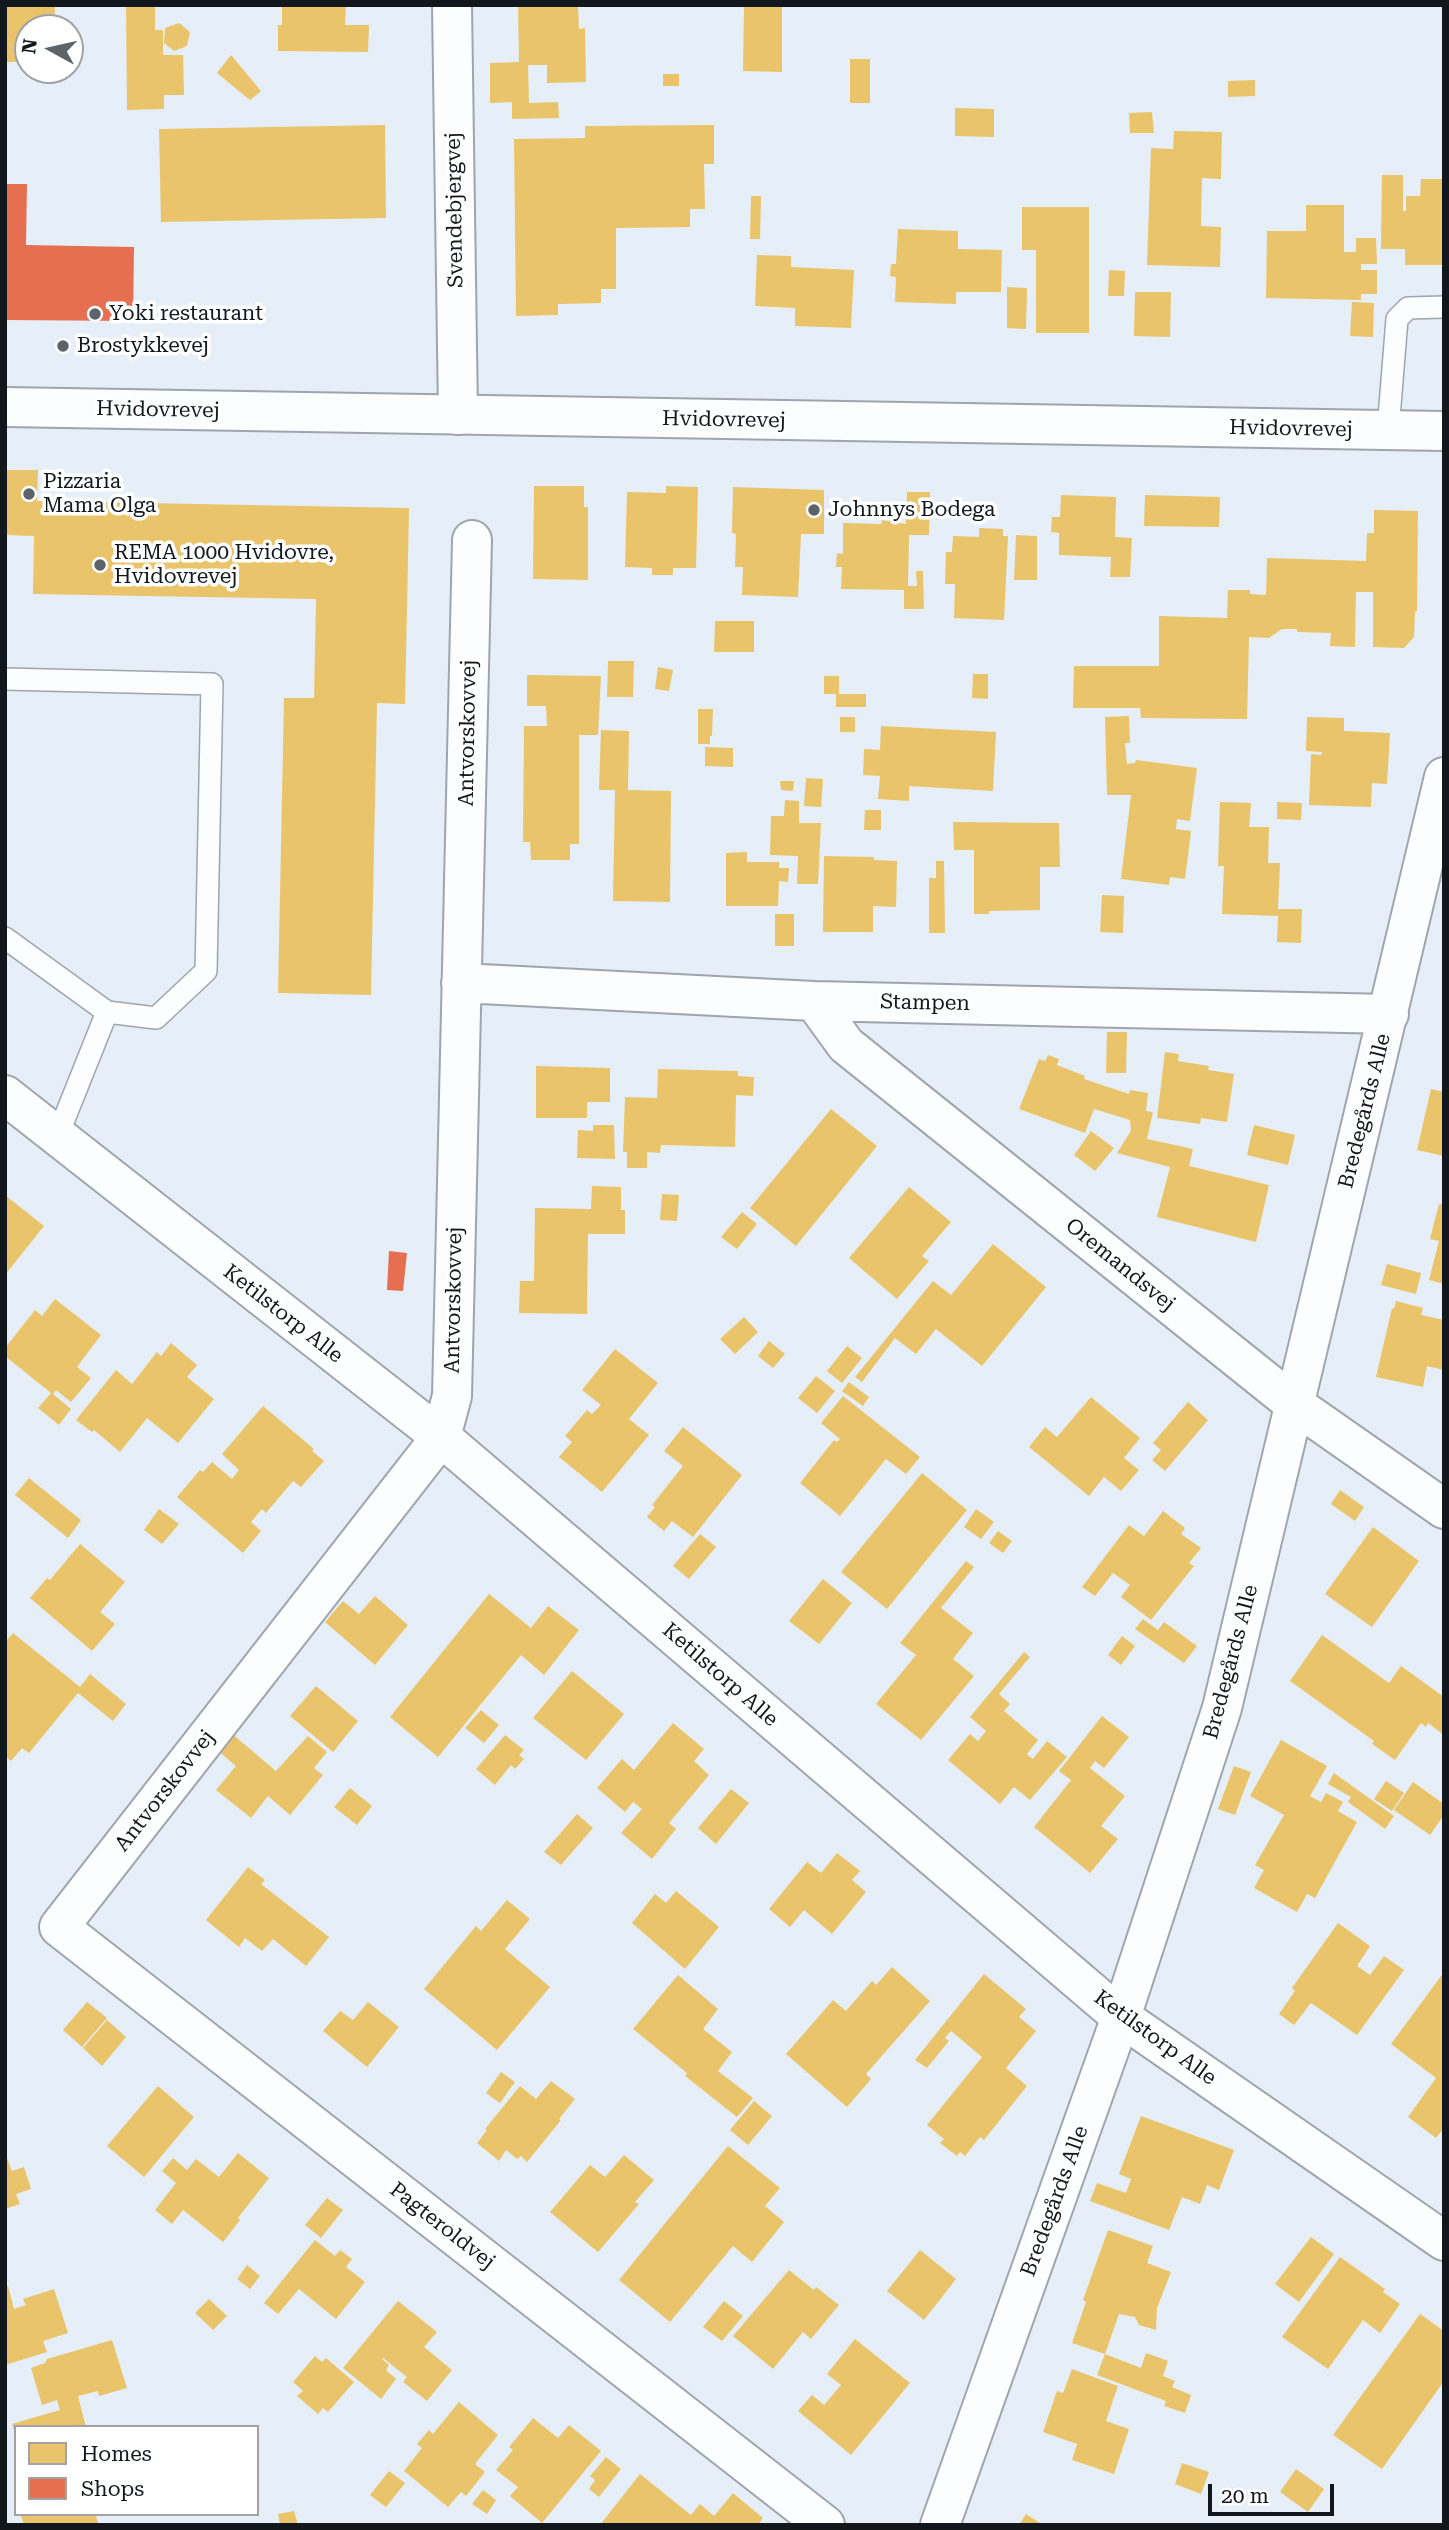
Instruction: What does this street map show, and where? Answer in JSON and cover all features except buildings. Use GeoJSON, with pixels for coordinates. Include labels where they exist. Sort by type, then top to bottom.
{"type":"FeatureCollection","features":[{"type":"Feature","properties":{"kind":"street","name":"Svendebjergvej"},"geometry":{"type":"LineString","coordinates":[[452,5],[458,415]]}},
{"type":"Feature","properties":{"kind":"street","name":"Hvidovrevej"},"geometry":{"type":"LineString","coordinates":[[5,407],[1444,431]]}},
{"type":"Feature","properties":{"kind":"street","name":"Antvorskovvej"},"geometry":{"type":"LineString","coordinates":[[59,1927],[441,1437],[452,1396],[472,540]]}},
{"type":"Feature","properties":{"kind":"street","name":"Bredegårds Alle"},"geometry":{"type":"LineString","coordinates":[[940,2525],[1121,2017],[1222,1708],[1444,776]]}},
{"type":"Feature","properties":{"kind":"street","name":"Stampen"},"geometry":{"type":"LineString","coordinates":[[461,983],[814,1001],[1389,1014]]}},
{"type":"Feature","properties":{"kind":"street","name":"Oremandsvej"},"geometry":{"type":"LineString","coordinates":[[814,1001],[846,1045],[1294,1404],[1444,1509]]}},
{"type":"Feature","properties":{"kind":"street","name":"Ketilstorp Alle"},"geometry":{"type":"LineString","coordinates":[[5,1095],[441,1437],[1121,2017],[1444,2241]]}},
{"type":"Feature","properties":{"kind":"street","name":"Pagteroldvej"},"geometry":{"type":"LineString","coordinates":[[59,1927],[825,2525]]}},
{"type":"Feature","properties":{"kind":"lane"},"geometry":{"type":"LineString","coordinates":[[1388,430],[1397,319],[1408,307],[1444,307]]}},
{"type":"Feature","properties":{"kind":"lane"},"geometry":{"type":"LineString","coordinates":[[5,679],[212,684],[206,971],[156,1018],[107,1012],[5,938]]}},
{"type":"Feature","properties":{"kind":"lane"},"geometry":{"type":"LineString","coordinates":[[57,1137],[107,1012]]}},
{"type":"Feature","properties":{"kind":"place","name":"Yoki restaurant"},"geometry":{"type":"Point","coordinates":[95,314]}},
{"type":"Feature","properties":{"kind":"place","name":"Brostykkevej"},"geometry":{"type":"Point","coordinates":[63,346]}},
{"type":"Feature","properties":{"kind":"place","name":"Pizzaria Mama Olga"},"geometry":{"type":"Point","coordinates":[29,494]}},
{"type":"Feature","properties":{"kind":"place","name":"Johnnys Bodega"},"geometry":{"type":"Point","coordinates":[814,510]}},
{"type":"Feature","properties":{"kind":"place","name":"REMA 1000 Hvidovre, Hvidovrevej"},"geometry":{"type":"Point","coordinates":[100,565]}}]}
